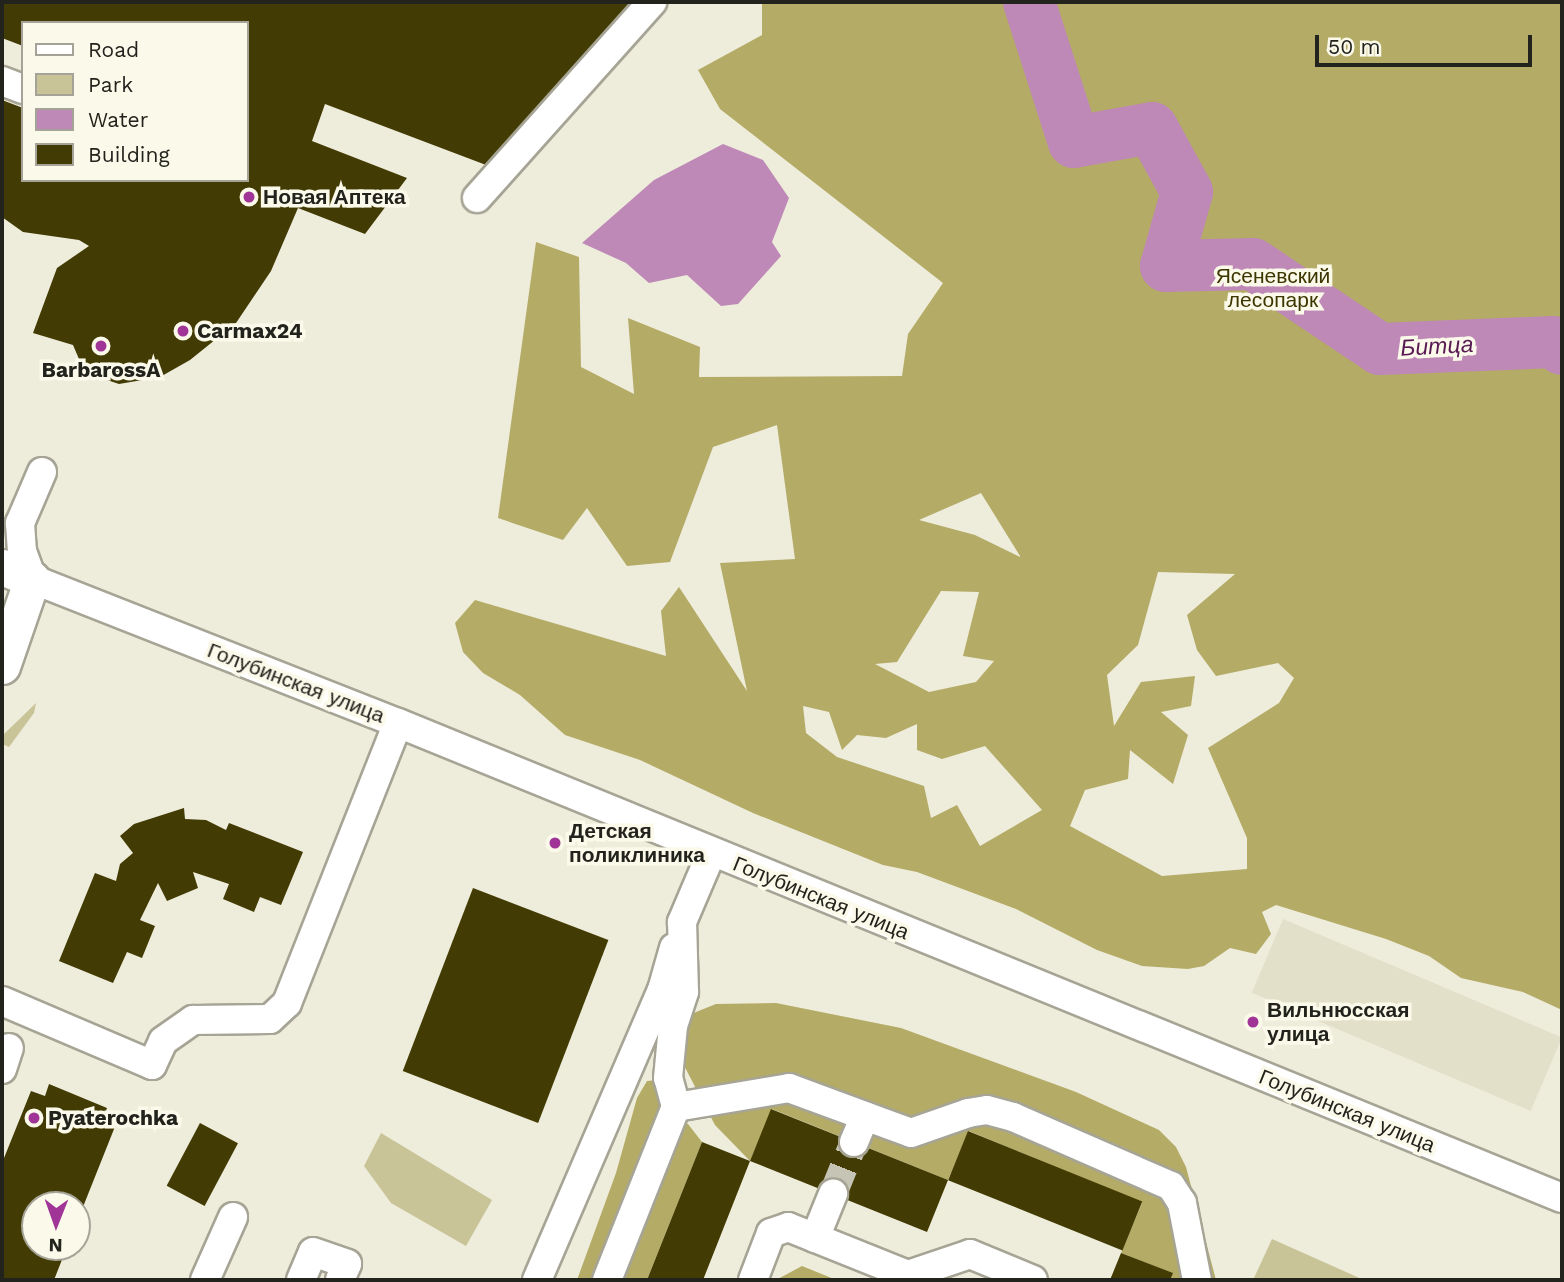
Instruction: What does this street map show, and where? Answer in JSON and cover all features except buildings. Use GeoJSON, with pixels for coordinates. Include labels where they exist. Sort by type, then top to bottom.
{"type":"FeatureCollection","features":[{"type":"Feature","properties":{"kind":"main road"},"geometry":{"type":"LineString","coordinates":[[2,666],[17,573]]}},
{"type":"Feature","properties":{"kind":"street"},"geometry":{"type":"LineString","coordinates":[[477,198],[652,2]]}},
{"type":"Feature","properties":{"kind":"street"},"geometry":{"type":"LineString","coordinates":[[2,81],[21,88]]}},
{"type":"Feature","properties":{"kind":"street"},"geometry":{"type":"LineString","coordinates":[[17,573],[22,551],[20,523],[43,472]]}},
{"type":"Feature","properties":{"kind":"street","name":"Голубинская улица"},"geometry":{"type":"LineString","coordinates":[[17,573],[398,723],[711,854],[1562,1198]]}},
{"type":"Feature","properties":{"kind":"street"},"geometry":{"type":"LineString","coordinates":[[2,1001],[152,1065],[163,1041],[193,1020],[270,1019],[287,1003],[398,723]]}},
{"type":"Feature","properties":{"kind":"street"},"geometry":{"type":"LineString","coordinates":[[537,1280],[662,990],[682,922],[711,854]]}},
{"type":"Feature","properties":{"kind":"street"},"geometry":{"type":"LineString","coordinates":[[607,1280],[676,1107],[668,1078],[673,1026],[684,992],[682,922]]}},
{"type":"Feature","properties":{"kind":"street"},"geometry":{"type":"LineString","coordinates":[[676,1107],[789,1088],[911,1133],[987,1111],[1013,1117],[1150,1174],[1171,1186],[1182,1203],[1197,1280]]}},
{"type":"Feature","properties":{"kind":"street"},"geometry":{"type":"LineString","coordinates":[[854,1143],[865,1116]]}},
{"type":"Feature","properties":{"kind":"street"},"geometry":{"type":"LineString","coordinates":[[815,1238],[833,1194]]}},
{"type":"Feature","properties":{"kind":"street"},"geometry":{"type":"LineString","coordinates":[[205,1280],[233,1217]]}},
{"type":"Feature","properties":{"kind":"street"},"geometry":{"type":"LineString","coordinates":[[753,1280],[777,1228],[788,1227],[908,1275],[970,1254],[1033,1280]]}},
{"type":"Feature","properties":{"kind":"street"},"geometry":{"type":"LineString","coordinates":[[301,1280],[313,1252],[347,1264],[340,1280]]}},
{"type":"Feature","properties":{"kind":"shaded area"},"geometry":{"type":"Polygon","coordinates":[[[1283,919],[1562,1037],[1531,1111],[1252,993],[1283,919]]]}},
{"type":"Feature","properties":{"kind":"green space","name":"Ясеневский лесопарк"},"geometry":{"type":"Polygon","coordinates":[[[762,2],[1562,2],[1562,1010],[1523,992],[1461,978],[1429,956],[1386,939],[1276,905],[1262,912],[1271,934],[1256,954],[1230,948],[1204,966],[1188,969],[1142,966],[1097,950],[1016,909],[917,872],[883,865],[753,813],[640,760],[565,735],[520,695],[483,673],[463,652],[455,623],[475,600],[666,656],[661,611],[679,587],[747,691],[720,563],[795,559],[777,425],[713,447],[670,562],[627,566],[587,508],[563,540],[498,518],[536,242],[579,257],[581,367],[634,394],[628,318],[700,347],[699,377],[902,376],[908,334],[943,283],[720,109],[698,70],[762,35],[762,2]],[[981,493],[919,520],[975,535],[1020,557],[981,493]],[[1158,572],[1138,645],[1107,675],[1114,726],[1141,682],[1195,676],[1191,706],[1161,712],[1188,735],[1173,784],[1130,750],[1128,779],[1085,790],[1070,826],[1162,876],[1247,869],[1247,838],[1208,748],[1279,703],[1294,678],[1278,663],[1216,676],[1197,650],[1187,615],[1235,574],[1158,572]],[[941,591],[897,662],[875,664],[929,692],[976,682],[994,661],[963,656],[979,592],[941,591]],[[803,706],[806,733],[837,757],[924,786],[931,818],[957,805],[980,846],[1042,810],[985,746],[942,759],[917,750],[917,724],[886,738],[857,735],[842,750],[829,712],[803,706]]]}},
{"type":"Feature","properties":{"kind":"green space"},"geometry":{"type":"Polygon","coordinates":[[[36,703],[34,713],[9,747],[2,744],[2,736],[36,703]]]}},
{"type":"Feature","properties":{"kind":"green space"},"geometry":{"type":"Polygon","coordinates":[[[776,1003],[901,1028],[1076,1092],[1159,1130],[1176,1147],[1186,1167],[1216,1280],[1170,1280],[1172,1273],[1121,1253],[1142,1203],[969,1131],[948,1180],[772,1109],[750,1161],[715,1125],[678,1054],[687,1017],[696,1012],[716,1004],[776,1003]]]}},
{"type":"Feature","properties":{"kind":"green space"},"geometry":{"type":"Polygon","coordinates":[[[658,1080],[678,1120],[688,1124],[702,1142],[647,1280],[577,1280],[616,1173],[637,1098],[647,1081],[658,1080]]]}},
{"type":"Feature","properties":{"kind":"green space"},"geometry":{"type":"Polygon","coordinates":[[[381,1133],[492,1200],[466,1246],[391,1203],[364,1166],[381,1133]]]}},
{"type":"Feature","properties":{"kind":"green space"},"geometry":{"type":"Polygon","coordinates":[[[1272,1239],[1364,1280],[1253,1280],[1272,1239]]]}},
{"type":"Feature","properties":{"kind":"green space"},"geometry":{"type":"Polygon","coordinates":[[[802,1266],[834,1279],[835,1280],[776,1280],[802,1266]]]}},
{"type":"Feature","properties":{"kind":"water"},"geometry":{"type":"Polygon","coordinates":[[[723,144],[763,160],[789,198],[772,242],[781,256],[738,304],[721,306],[687,275],[649,283],[626,263],[582,243],[654,180],[723,144]]]}},
{"type":"Feature","properties":{"kind":"waterway","name":"Битца"},"geometry":{"type":"LineString","coordinates":[[1029,2],[1074,142],[1152,128],[1187,192],[1166,266],[1253,264],[1380,349],[1553,342],[1562,349]]}},
{"type":"Feature","properties":{"kind":"tunnel"},"geometry":{"type":"LineString","coordinates":[[833,1194],[854,1142]]}},
{"type":"Feature","properties":{"kind":"place","name":"Новая Аптека"},"geometry":{"type":"Point","coordinates":[249,197]}},
{"type":"Feature","properties":{"kind":"place","name":"Carmax24"},"geometry":{"type":"Point","coordinates":[183,331]}},
{"type":"Feature","properties":{"kind":"place","name":"BarbarossA"},"geometry":{"type":"Point","coordinates":[101,346]}},
{"type":"Feature","properties":{"kind":"place","name":"Детская поликлиника"},"geometry":{"type":"Point","coordinates":[555,843]}},
{"type":"Feature","properties":{"kind":"place","name":"Вильнюсская улица"},"geometry":{"type":"Point","coordinates":[1253,1022]}},
{"type":"Feature","properties":{"kind":"place","name":"Pyaterochka"},"geometry":{"type":"Point","coordinates":[34,1118]}}]}
